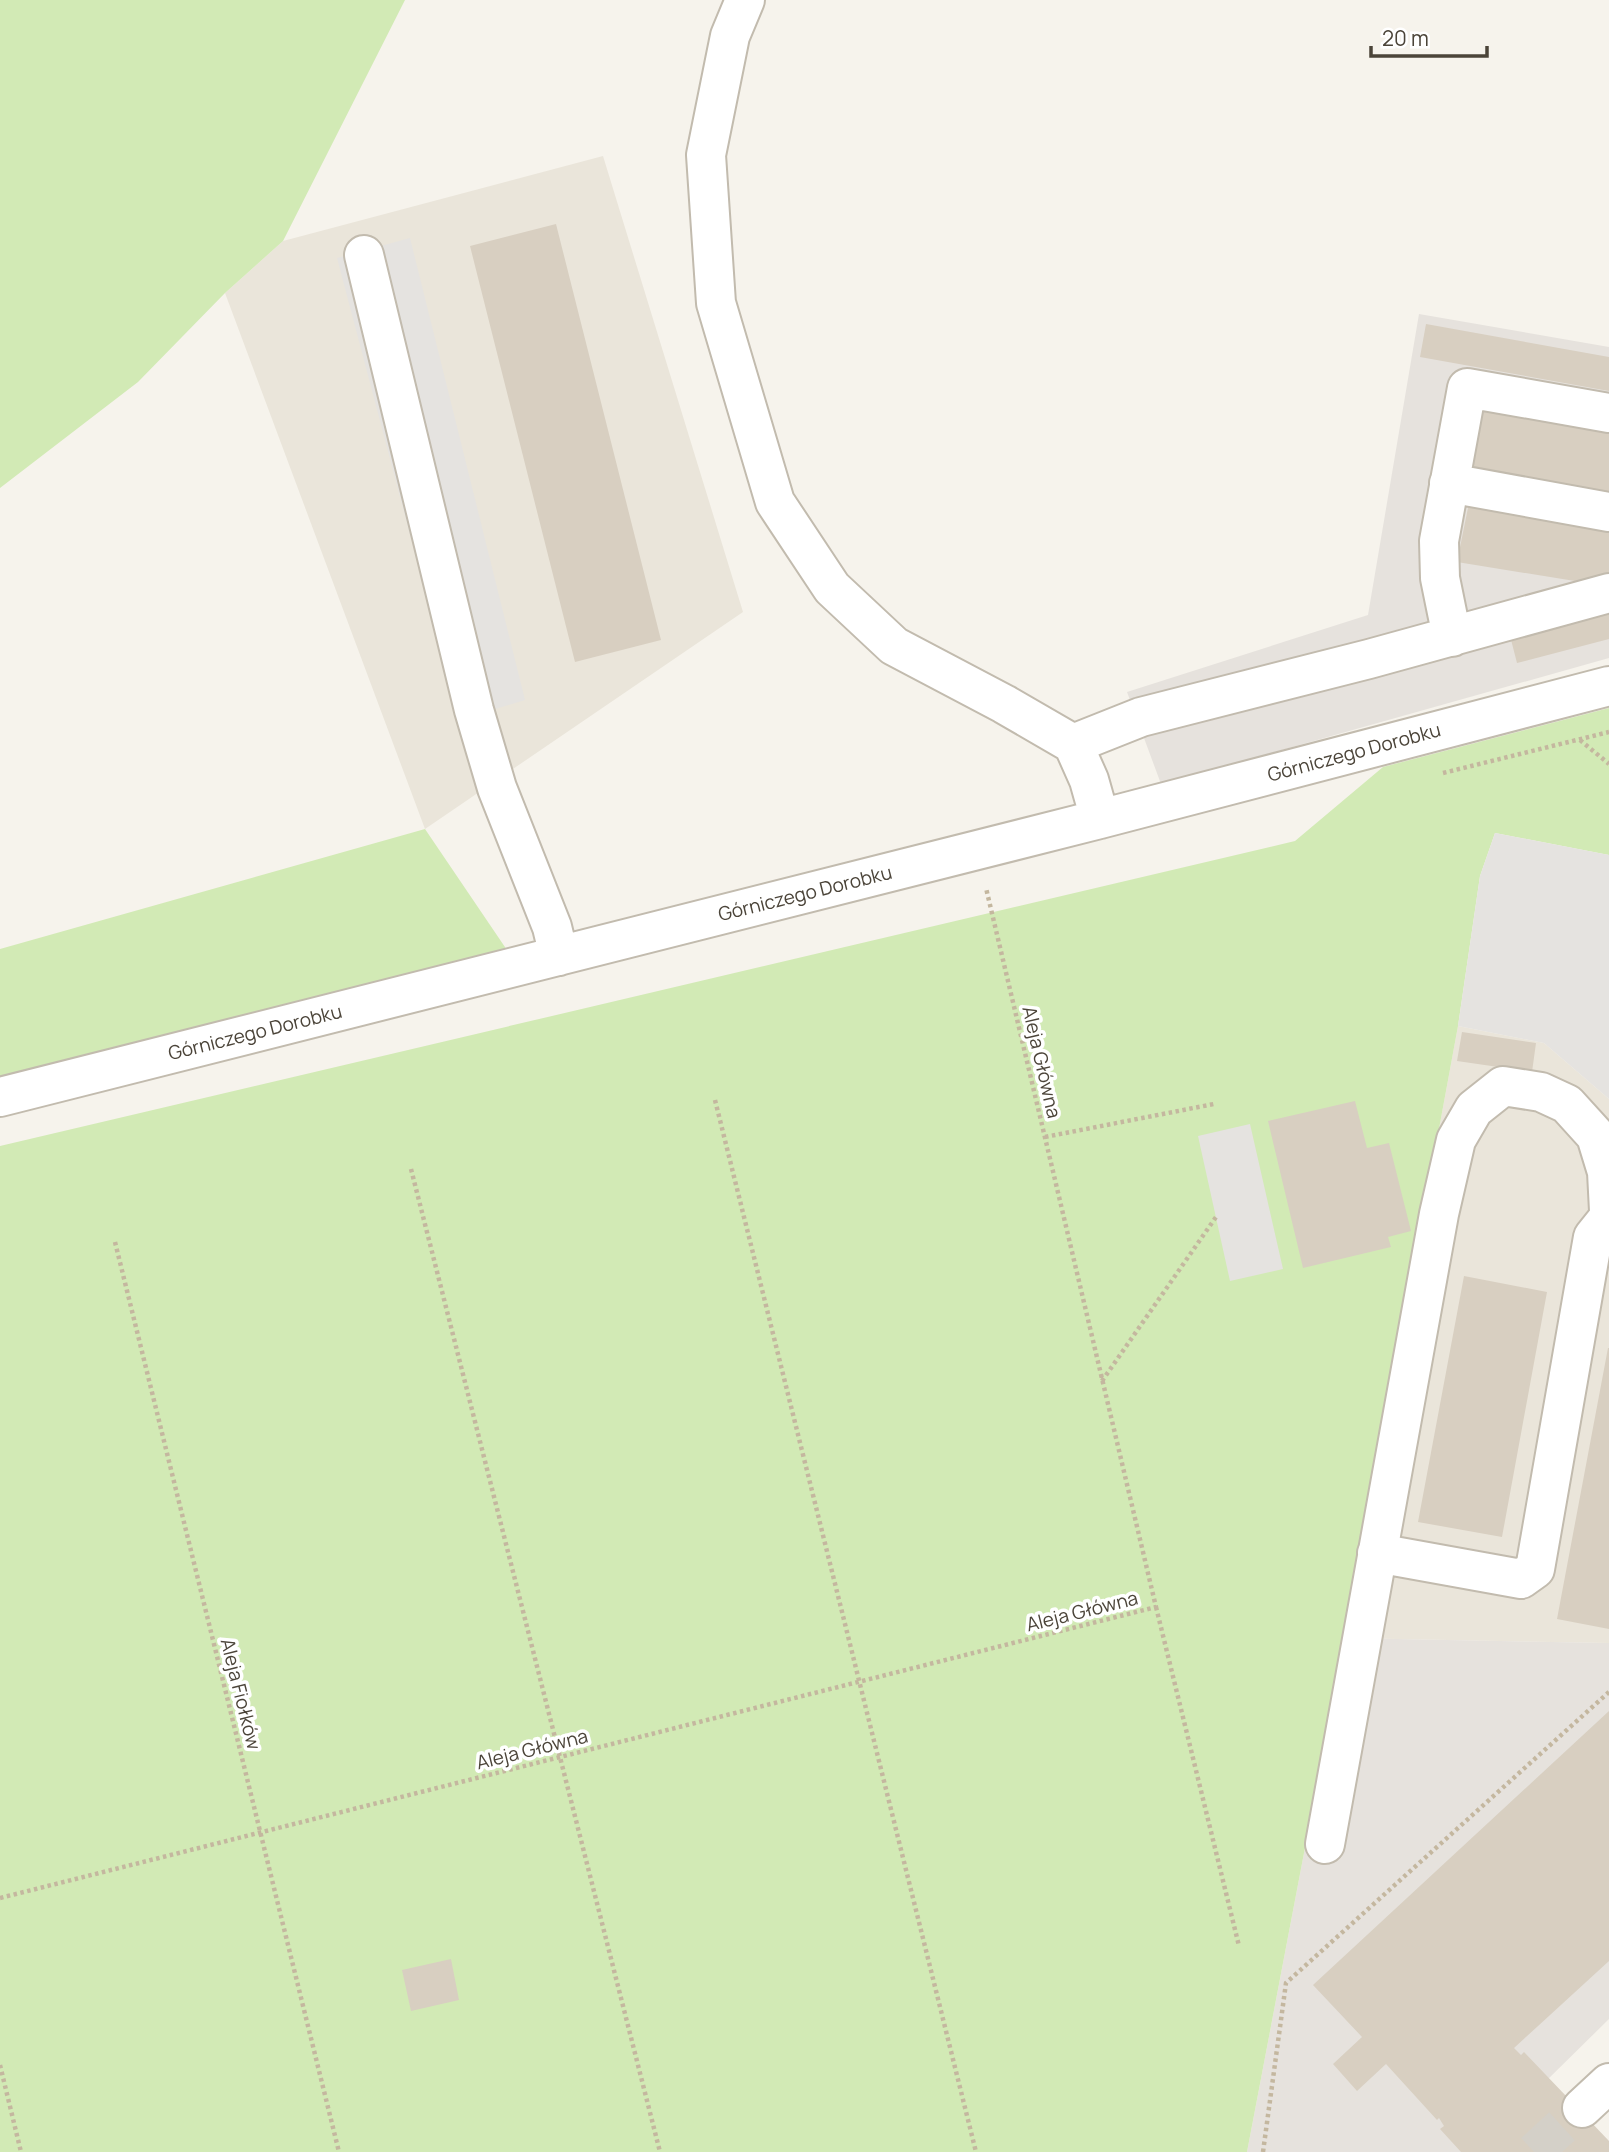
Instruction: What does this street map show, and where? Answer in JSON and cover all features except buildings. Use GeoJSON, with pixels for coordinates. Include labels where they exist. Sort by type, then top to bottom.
{"type":"FeatureCollection","features":[{"type":"Feature","properties":{"kind":"street"},"geometry":{"type":"LineString","coordinates":[[745,0],[730,36],[706,155],[716,303],[775,502],[832,588],[894,646],[1073,744],[1089,780],[1100,819]]}},
{"type":"Feature","properties":{"kind":"street"},"geometry":{"type":"LineString","coordinates":[[364,255],[474,710],[497,788],[552,927],[559,956]]}},
{"type":"Feature","properties":{"kind":"street"},"geometry":{"type":"LineString","coordinates":[[1452,637],[1440,578],[1439,541],[1467,387],[1609,413]]}},
{"type":"Feature","properties":{"kind":"street"},"geometry":{"type":"LineString","coordinates":[[1449,483],[1609,512]]}},
{"type":"Feature","properties":{"kind":"street"},"geometry":{"type":"LineString","coordinates":[[1073,744],[1141,718],[1609,593]]}},
{"type":"Feature","properties":{"kind":"street","name":"Górniczego Dorobku"},"geometry":{"type":"LineString","coordinates":[[0,1097],[1100,819],[1609,686]]}},
{"type":"Feature","properties":{"kind":"street"},"geometry":{"type":"LineString","coordinates":[[1325,1844],[1439,1214],[1456,1140],[1474,1110],[1503,1086],[1541,1091],[1567,1104],[1596,1136],[1607,1172],[1609,1211]]}},
{"type":"Feature","properties":{"kind":"street"},"geometry":{"type":"LineString","coordinates":[[1377,1553],[1521,1579],[1535,1569],[1593,1237],[1609,1217]]}},
{"type":"Feature","properties":{"kind":"street"},"geometry":{"type":"LineString","coordinates":[[1582,2108],[1609,2082]]}},
{"type":"Feature","properties":{"kind":"path"},"geometry":{"type":"LineString","coordinates":[[1438,775],[1609,732]]}},
{"type":"Feature","properties":{"kind":"path"},"geometry":{"type":"LineString","coordinates":[[1579,740],[1609,764]]}},
{"type":"Feature","properties":{"kind":"path","name":"Aleja Główna"},"geometry":{"type":"LineString","coordinates":[[0,1898],[1156,1607],[985,883]]}},
{"type":"Feature","properties":{"kind":"path"},"geometry":{"type":"LineString","coordinates":[[715,1100],[976,2152]]}},
{"type":"Feature","properties":{"kind":"path"},"geometry":{"type":"LineString","coordinates":[[1045,1137],[1214,1104]]}},
{"type":"Feature","properties":{"kind":"path"},"geometry":{"type":"LineString","coordinates":[[411,1169],[660,2152]]}},
{"type":"Feature","properties":{"kind":"path"},"geometry":{"type":"LineString","coordinates":[[1102,1382],[1216,1216]]}},
{"type":"Feature","properties":{"kind":"path","name":"Aleja Fiołków"},"geometry":{"type":"LineString","coordinates":[[115,1242],[339,2152]]}},
{"type":"Feature","properties":{"kind":"path"},"geometry":{"type":"LineString","coordinates":[[1156,1607],[1239,1946]]}},
{"type":"Feature","properties":{"kind":"path"},"geometry":{"type":"LineString","coordinates":[[1264,2152],[1286,1983],[1609,1692]]}},
{"type":"Feature","properties":{"kind":"path"},"geometry":{"type":"LineString","coordinates":[[0,2065],[21,2152]]}},
{"type":"Feature","properties":{"kind":"shaded area"},"geometry":{"type":"Polygon","coordinates":[[[603,156],[743,612],[425,829],[225,293],[283,241],[603,156]]]}},
{"type":"Feature","properties":{"kind":"shaded area"},"geometry":{"type":"Polygon","coordinates":[[[410,238],[525,700],[459,720],[337,258],[410,238]]]}},
{"type":"Feature","properties":{"kind":"shaded area"},"geometry":{"type":"Polygon","coordinates":[[[1419,314],[1609,347],[1609,658],[1161,784],[1127,692],[1368,615],[1419,314]]]}},
{"type":"Feature","properties":{"kind":"shaded area"},"geometry":{"type":"Polygon","coordinates":[[[1495,833],[1609,855],[1609,1099],[1544,1043],[1458,1026],[1480,876],[1495,833]]]}},
{"type":"Feature","properties":{"kind":"shaded area"},"geometry":{"type":"Polygon","coordinates":[[[1458,1026],[1544,1043],[1609,1099],[1609,1643],[1345,1638],[1458,1026]]]}},
{"type":"Feature","properties":{"kind":"shaded area"},"geometry":{"type":"Polygon","coordinates":[[[1250,1124],[1283,1269],[1230,1281],[1198,1136],[1250,1124]]]}},
{"type":"Feature","properties":{"kind":"shaded area"},"geometry":{"type":"Polygon","coordinates":[[[1345,1638],[1609,1643],[1609,2019],[1474,2152],[1247,2152],[1345,1638]]]}},
{"type":"Feature","properties":{"kind":"green space"},"geometry":{"type":"Polygon","coordinates":[[[0,0],[405,0],[283,241],[225,293],[138,382],[0,488],[0,0]]]}},
{"type":"Feature","properties":{"kind":"green space"},"geometry":{"type":"Polygon","coordinates":[[[1609,708],[1609,855],[1495,833],[1480,876],[1458,1026],[1247,2152],[0,2152],[0,1146],[1295,841],[1383,767],[1609,708]]]}},
{"type":"Feature","properties":{"kind":"green space"},"geometry":{"type":"Polygon","coordinates":[[[425,829],[509,953],[0,1077],[0,949],[425,829]]]}},
{"type":"Feature","properties":{"kind":"tunnel"},"geometry":{"type":"LineString","coordinates":[[1534,2152],[1582,2108]]}}]}
